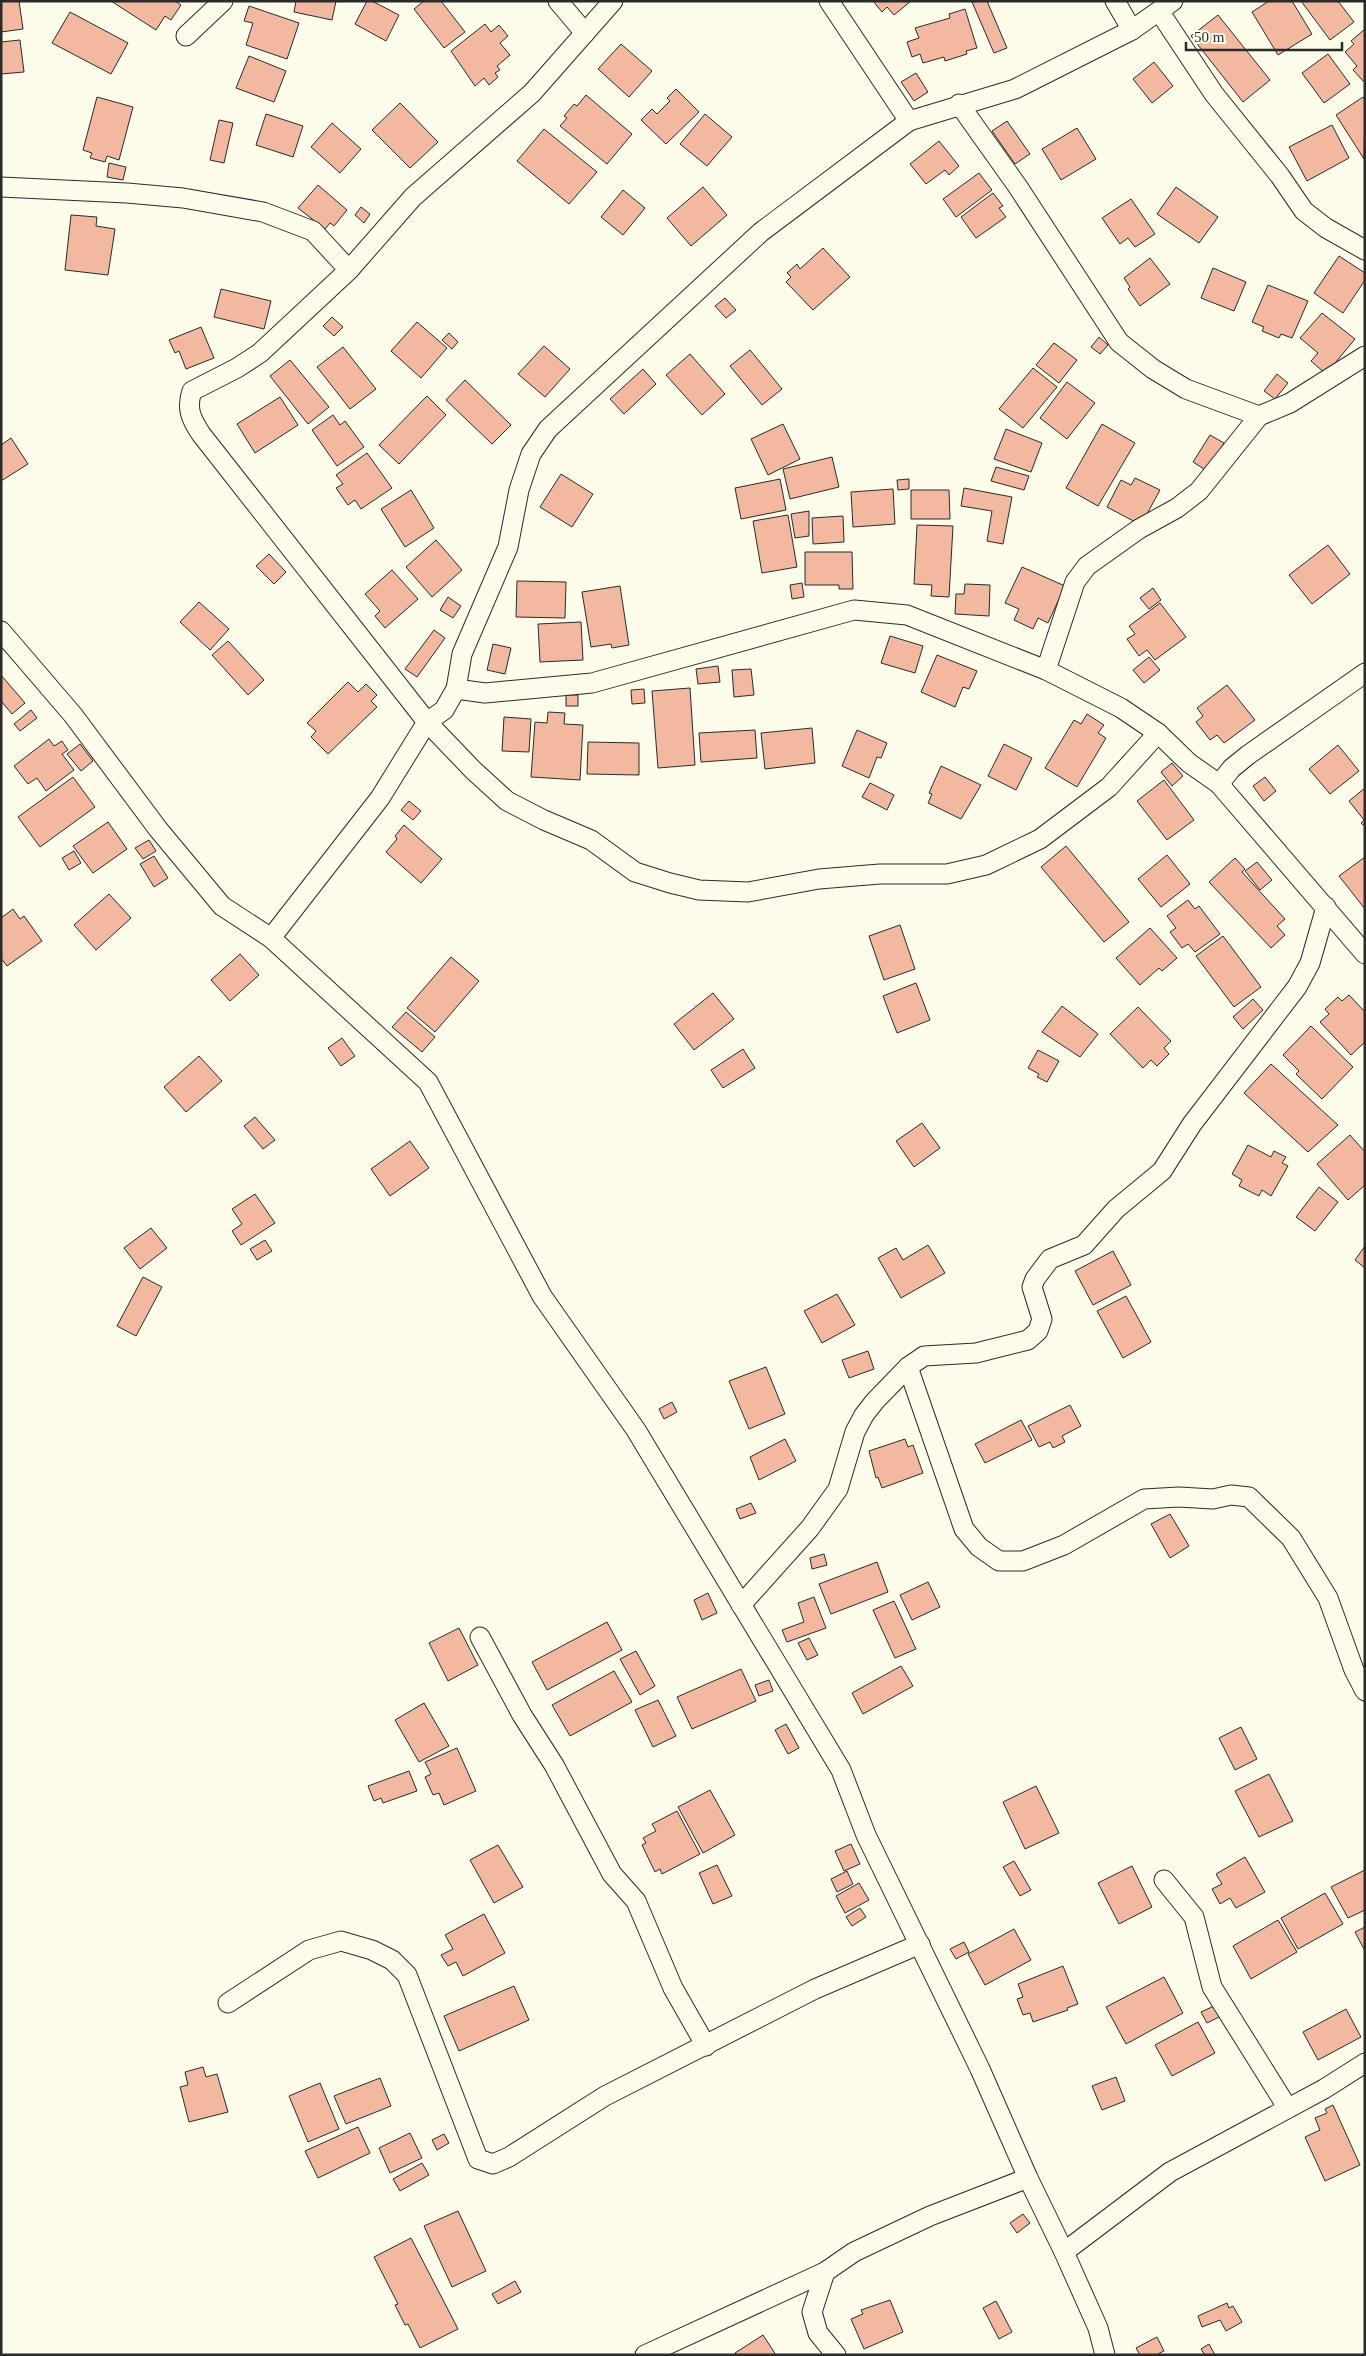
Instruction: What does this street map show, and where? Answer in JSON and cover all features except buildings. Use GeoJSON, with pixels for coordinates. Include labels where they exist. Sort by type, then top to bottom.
{"type":"FeatureCollection","features":[{"type":"Feature","properties":{"kind":"street"},"geometry":{"type":"LineString","coordinates":[[186,36],[223,1]]}},
{"type":"Feature","properties":{"kind":"street"},"geometry":{"type":"LineString","coordinates":[[558,1],[585,33]]}},
{"type":"Feature","properties":{"kind":"street"},"geometry":{"type":"LineString","coordinates":[[613,1],[532,93],[413,197],[349,270],[260,353],[237,368],[192,391],[187,405],[194,423],[201,434],[427,722],[473,770],[507,801],[544,820],[591,840],[636,872],[699,890],[748,892],[819,879],[880,874],[947,874],[986,865],[1040,838],[1109,787],[1158,733]]}},
{"type":"Feature","properties":{"kind":"street"},"geometry":{"type":"LineString","coordinates":[[830,1],[909,121]]}},
{"type":"Feature","properties":{"kind":"street"},"geometry":{"type":"LineString","coordinates":[[1115,1],[1132,30]]}},
{"type":"Feature","properties":{"kind":"street"},"geometry":{"type":"LineString","coordinates":[[271,938],[380,798],[427,722],[444,710],[456,689],[462,654],[508,547],[519,490],[531,454],[548,429],[761,232],[909,121],[1015,88],[1132,30],[1166,6],[1214,94],[1280,176],[1304,210],[1326,228],[1365,250]]}},
{"type":"Feature","properties":{"kind":"street"},"geometry":{"type":"LineString","coordinates":[[959,104],[1018,188],[1120,342],[1152,369],[1186,389],[1259,416]]}},
{"type":"Feature","properties":{"kind":"street"},"geometry":{"type":"LineString","coordinates":[[1,187],[183,198],[263,212],[313,230],[349,270]]}},
{"type":"Feature","properties":{"kind":"street"},"geometry":{"type":"LineString","coordinates":[[1046,670],[1079,575],[1088,566],[1139,529],[1177,508],[1199,491],[1259,416],[1290,402],[1365,356]]}},
{"type":"Feature","properties":{"kind":"street"},"geometry":{"type":"LineString","coordinates":[[456,689],[485,693],[592,683],[854,610],[907,615],[1046,670],[1121,708],[1158,733],[1189,763],[1219,784],[1365,954]]}},
{"type":"Feature","properties":{"kind":"street"},"geometry":{"type":"LineString","coordinates":[[1,631],[73,715],[158,828],[222,906],[271,938],[428,1082],[542,1296],[636,1430],[841,1770],[866,1835],[980,2069],[1028,2178],[1064,2252],[1098,2328],[1105,2355]]}},
{"type":"Feature","properties":{"kind":"street"},"geometry":{"type":"LineString","coordinates":[[1219,784],[1232,768],[1365,673]]}},
{"type":"Feature","properties":{"kind":"street"},"geometry":{"type":"LineString","coordinates":[[742,1605],[810,1528],[838,1489],[855,1432],[864,1415],[908,1367],[924,1356],[976,1353],[1028,1340],[1038,1331],[1042,1319],[1032,1287],[1040,1272],[1050,1259],[1084,1245],[1122,1202],[1162,1171],[1192,1124],[1297,987],[1310,963],[1326,907]]}},
{"type":"Feature","properties":{"kind":"street"},"geometry":{"type":"LineString","coordinates":[[908,1367],[964,1529],[979,1547],[999,1561],[1023,1561],[1064,1545],[1144,1499],[1248,1497],[1291,1538],[1324,1591],[1354,1670],[1365,1691]]}},
{"type":"Feature","properties":{"kind":"street"},"geometry":{"type":"LineString","coordinates":[[480,1637],[522,1715],[554,1765],[612,1874],[636,1901],[673,1988],[706,2046]]}},
{"type":"Feature","properties":{"kind":"street"},"geometry":{"type":"LineString","coordinates":[[1164,1880],[1194,1917],[1212,1987],[1287,2107]]}},
{"type":"Feature","properties":{"kind":"street"},"geometry":{"type":"LineString","coordinates":[[228,2002],[309,1950],[341,1941],[372,1950],[392,1960],[406,1975],[478,2159],[493,2164],[509,2157],[605,2096],[815,1989],[920,1944]]}},
{"type":"Feature","properties":{"kind":"street"},"geometry":{"type":"LineString","coordinates":[[1064,2252],[1170,2172],[1287,2107],[1324,2089],[1365,2063]]}},
{"type":"Feature","properties":{"kind":"street"},"geometry":{"type":"LineString","coordinates":[[645,2355],[825,2272],[854,2252],[930,2216],[1028,2178]]}},
{"type":"Feature","properties":{"kind":"street"},"geometry":{"type":"LineString","coordinates":[[825,2272],[812,2312],[818,2333],[836,2355]]}}]}
